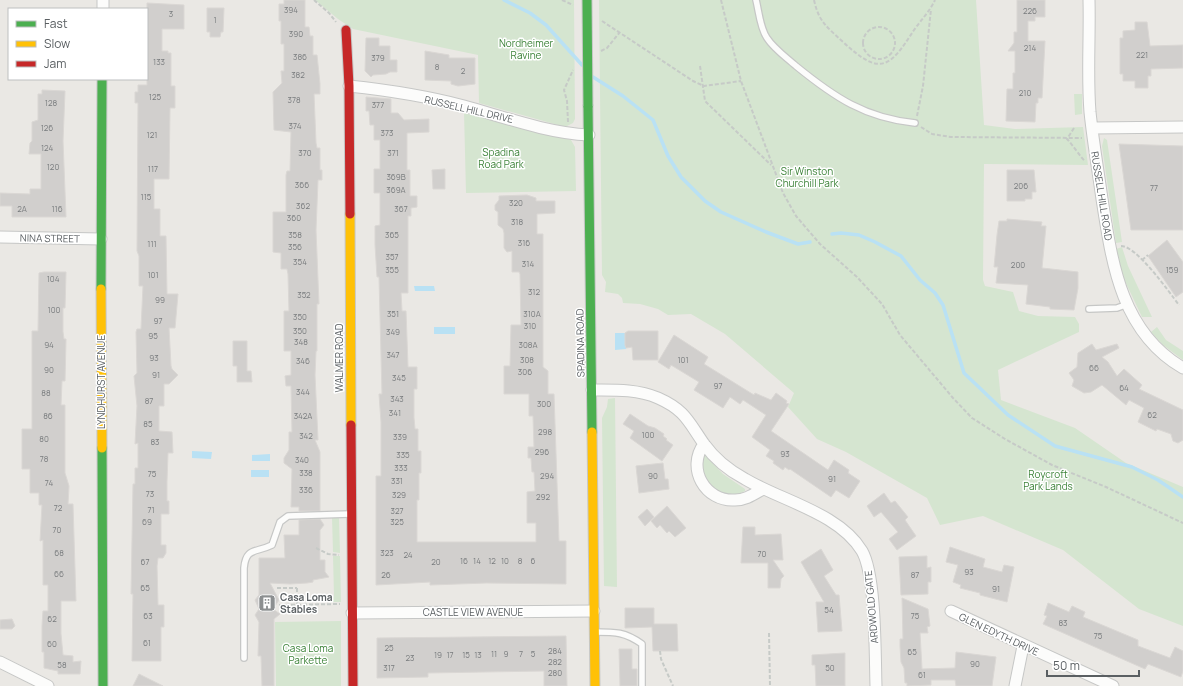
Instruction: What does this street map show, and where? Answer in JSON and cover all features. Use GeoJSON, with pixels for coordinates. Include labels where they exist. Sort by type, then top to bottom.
{"type":"FeatureCollection","features":[{"type":"Feature","properties":{"kind":"street","name":"SPADINA ROAD"},"geometry":{"type":"LineString","coordinates":[[587,0],[595,686]]}},
{"type":"Feature","properties":{"kind":"street","name":"RUSSELL HILL ROAD"},"geometry":{"type":"LineString","coordinates":[[1090,0],[1090,111],[1097,167],[1114,267],[1133,316],[1149,340],[1162,353],[1183,368]]}},
{"type":"Feature","properties":{"kind":"street","name":"WALMER ROAD"},"geometry":{"type":"LineString","coordinates":[[346,30],[349,86],[353,686]]}},
{"type":"Feature","properties":{"kind":"street","name":"LYNDHURST AVENUE"},"geometry":{"type":"LineString","coordinates":[[102,80],[101,239],[103,686]]}},
{"type":"Feature","properties":{"kind":"street","name":"RUSSELL HILL DRIVE"},"geometry":{"type":"LineString","coordinates":[[349,86],[383,90],[461,105],[568,134],[589,135]]}},
{"type":"Feature","properties":{"kind":"street"},"geometry":{"type":"LineString","coordinates":[[1093,128],[1183,127]]}},
{"type":"Feature","properties":{"kind":"street","name":"NINA STREET"},"geometry":{"type":"LineString","coordinates":[[0,237],[101,239]]}},
{"type":"Feature","properties":{"kind":"street","name":"ARDWOLD GATE"},"geometry":{"type":"LineString","coordinates":[[592,390],[638,392],[656,397],[683,414],[704,444],[724,464],[744,479],[841,528],[862,552],[870,574],[876,686]]}},
{"type":"Feature","properties":{"kind":"street"},"geometry":{"type":"LineString","coordinates":[[704,444],[699,451],[697,466],[698,475],[702,485],[713,495],[723,500],[734,501],[744,499],[763,489]]}},
{"type":"Feature","properties":{"kind":"street","name":"GLEN EDYTH DRIVE"},"geometry":{"type":"LineString","coordinates":[[951,611],[1023,646],[1114,686]]}},
{"type":"Feature","properties":{"kind":"street","name":"CASTLE VIEW AVENUE"},"geometry":{"type":"LineString","coordinates":[[352,613],[594,612]]}},
{"type":"Feature","properties":{"kind":"street"},"geometry":{"type":"LineString","coordinates":[[1015,686],[1023,646]]}},
{"type":"Feature","properties":{"kind":"street"},"geometry":{"type":"LineString","coordinates":[[0,662],[48,686]]}},
{"type":"Feature","properties":{"kind":"lane"},"geometry":{"type":"LineString","coordinates":[[756,0],[768,40],[784,56],[830,92],[857,109],[899,121],[915,123]]}},
{"type":"Feature","properties":{"kind":"lane"},"geometry":{"type":"LineString","coordinates":[[1089,309],[1117,308],[1128,304]]}},
{"type":"Feature","properties":{"kind":"lane"},"geometry":{"type":"LineString","coordinates":[[244,658],[244,568],[247,555],[250,552],[263,549],[272,544],[280,522],[288,516],[351,514]]}},
{"type":"Feature","properties":{"kind":"lane"},"geometry":{"type":"LineString","coordinates":[[595,632],[615,632],[626,634],[642,644],[642,686]]}},
{"type":"Feature","properties":{"kind":"path"},"geometry":{"type":"LineString","coordinates":[[314,0],[346,30]]}},
{"type":"Feature","properties":{"kind":"path"},"geometry":{"type":"LineString","coordinates":[[562,0],[576,7]]}},
{"type":"Feature","properties":{"kind":"path"},"geometry":{"type":"LineString","coordinates":[[721,0],[741,82],[783,193],[796,216],[820,244],[857,277],[882,304],[900,335],[972,418],[1005,439],[1052,465],[1106,487],[1183,524]]}},
{"type":"Feature","properties":{"kind":"path"},"geometry":{"type":"LineString","coordinates":[[814,0],[818,17],[831,31],[865,60],[879,64],[886,63],[896,56],[924,16],[931,9]]}},
{"type":"Feature","properties":{"kind":"path"},"geometry":{"type":"LineString","coordinates":[[935,0],[931,9],[923,86],[915,123],[932,134],[951,137],[1084,138]]}},
{"type":"Feature","properties":{"kind":"path"},"geometry":{"type":"LineString","coordinates":[[602,21],[668,66],[704,86],[741,82]]}},
{"type":"Feature","properties":{"kind":"path"},"geometry":{"type":"LineString","coordinates":[[880,27],[889,31],[893,36],[894,46],[889,55],[879,59],[874,58],[866,52],[863,43],[866,33],[874,28],[880,27]]}},
{"type":"Feature","properties":{"kind":"path"},"geometry":{"type":"LineString","coordinates":[[598,52],[607,48],[620,32]]}},
{"type":"Feature","properties":{"kind":"path"},"geometry":{"type":"LineString","coordinates":[[879,59],[879,64]]}},
{"type":"Feature","properties":{"kind":"path"},"geometry":{"type":"LineString","coordinates":[[700,66],[705,101],[772,166]]}},
{"type":"Feature","properties":{"kind":"path"},"geometry":{"type":"LineString","coordinates":[[569,128],[568,101],[564,90],[574,69]]}},
{"type":"Feature","properties":{"kind":"path"},"geometry":{"type":"LineString","coordinates":[[1067,139],[1074,128]]}},
{"type":"Feature","properties":{"kind":"path"},"geometry":{"type":"LineString","coordinates":[[1067,139],[1077,149],[1082,159],[1097,167]]}},
{"type":"Feature","properties":{"kind":"path"},"geometry":{"type":"LineString","coordinates":[[1110,247],[1123,245],[1130,248],[1142,260],[1179,305]]}},
{"type":"Feature","properties":{"kind":"path"},"geometry":{"type":"LineString","coordinates":[[1142,260],[1148,255]]}},
{"type":"Feature","properties":{"kind":"path"},"geometry":{"type":"LineString","coordinates":[[316,548],[325,553],[333,554]]}},
{"type":"Feature","properties":{"kind":"path"},"geometry":{"type":"LineString","coordinates":[[277,588],[297,587],[297,604]]}},
{"type":"Feature","properties":{"kind":"path"},"geometry":{"type":"LineString","coordinates":[[279,605],[343,604]]}},
{"type":"Feature","properties":{"kind":"path"},"geometry":{"type":"LineString","coordinates":[[769,633],[770,686]]}},
{"type":"Feature","properties":{"kind":"path"},"geometry":{"type":"LineString","coordinates":[[660,651],[674,686]]}},
{"type":"Feature","properties":{"kind":"green space","name":"Nordheimer Ravine"},"geometry":{"type":"Polygon","coordinates":[[[315,0],[574,0],[575,119],[573,123],[565,127],[479,103],[478,55],[353,29],[315,0]]]}},
{"type":"Feature","properties":{"kind":"green space","name":"Sir Winston Churchill Park"},"geometry":{"type":"Polygon","coordinates":[[[599,0],[976,0],[984,125],[1015,129],[1083,127],[1088,165],[984,164],[983,280],[985,286],[1013,292],[1019,311],[1038,316],[1075,317],[1079,324],[1079,332],[998,370],[1001,400],[1075,428],[1126,463],[1183,487],[1183,626],[1139,609],[1063,550],[983,516],[940,525],[927,498],[846,452],[817,439],[788,407],[794,393],[725,334],[691,314],[668,315],[658,309],[640,304],[623,303],[622,298],[618,294],[605,292],[606,282],[602,275],[599,0]]]}},
{"type":"Feature","properties":{"kind":"green space"},"geometry":{"type":"Polygon","coordinates":[[[1074,94],[1082,94],[1082,114],[1075,115],[1074,94]]]}},
{"type":"Feature","properties":{"kind":"green space","name":"Spadina Road Park"},"geometry":{"type":"Polygon","coordinates":[[[464,112],[571,140],[575,147],[576,191],[466,193],[464,112]]]}},
{"type":"Feature","properties":{"kind":"green space"},"geometry":{"type":"Polygon","coordinates":[[[1104,138],[1107,140],[1122,242],[1116,243],[1102,146],[1104,138]]]}},
{"type":"Feature","properties":{"kind":"green space"},"geometry":{"type":"Polygon","coordinates":[[[1122,247],[1128,266],[1152,317],[1142,317],[1123,277],[1116,249],[1122,247]]]}},
{"type":"Feature","properties":{"kind":"green space"},"geometry":{"type":"Polygon","coordinates":[[[1157,327],[1166,340],[1183,351],[1183,360],[1163,345],[1151,332],[1157,327]]]}},
{"type":"Feature","properties":{"kind":"green space"},"geometry":{"type":"Polygon","coordinates":[[[615,398],[617,587],[604,586],[602,418],[607,407],[608,399],[615,398]]]}},
{"type":"Feature","properties":{"kind":"green space"},"geometry":{"type":"Polygon","coordinates":[[[703,455],[705,455],[723,474],[745,489],[745,491],[732,495],[719,492],[714,488],[709,483],[702,471],[703,455]]]}},
{"type":"Feature","properties":{"kind":"green space"},"geometry":{"type":"Polygon","coordinates":[[[332,517],[339,517],[340,553],[333,552],[332,517]]]}},
{"type":"Feature","properties":{"kind":"green space"},"geometry":{"type":"Polygon","coordinates":[[[333,556],[340,556],[341,602],[326,602],[334,596],[333,556]]]}},
{"type":"Feature","properties":{"kind":"green space","name":"Casa Loma Parkette"},"geometry":{"type":"Polygon","coordinates":[[[341,621],[341,686],[276,686],[275,622],[341,621]]]}},
{"type":"Feature","properties":{"kind":"water"},"geometry":{"type":"Polygon","coordinates":[[[414,286],[434,286],[435,291],[415,291],[414,286]]]}},
{"type":"Feature","properties":{"kind":"water"},"geometry":{"type":"Polygon","coordinates":[[[434,327],[455,327],[455,334],[434,334],[434,327]]]}},
{"type":"Feature","properties":{"kind":"water"},"geometry":{"type":"Polygon","coordinates":[[[615,333],[625,333],[626,349],[615,350],[615,333]]]}},
{"type":"Feature","properties":{"kind":"water"},"geometry":{"type":"Polygon","coordinates":[[[192,451],[212,452],[211,459],[192,458],[192,451]]]}},
{"type":"Feature","properties":{"kind":"water"},"geometry":{"type":"Polygon","coordinates":[[[270,454],[270,461],[252,461],[252,455],[270,454]]]}},
{"type":"Feature","properties":{"kind":"water"},"geometry":{"type":"Polygon","coordinates":[[[251,470],[269,470],[269,477],[251,477],[251,470]]]}},
{"type":"Feature","properties":{"kind":"building"},"geometry":{"type":"Polygon","coordinates":[[[284,0],[305,0],[305,27],[309,27],[310,36],[313,36],[313,55],[317,55],[320,84],[320,94],[314,94],[316,143],[317,148],[320,148],[320,170],[322,170],[322,180],[318,180],[316,230],[319,304],[317,304],[317,351],[315,375],[318,440],[315,440],[320,452],[320,511],[299,511],[299,507],[291,507],[292,469],[284,463],[284,458],[289,450],[289,432],[292,432],[291,386],[286,386],[285,376],[291,375],[291,351],[284,351],[284,311],[289,311],[288,274],[287,269],[281,269],[281,253],[273,252],[273,212],[286,212],[286,175],[287,171],[290,171],[291,132],[274,130],[273,92],[282,83],[281,71],[284,71],[284,44],[281,44],[279,4],[284,4],[284,0]]]}},
{"type":"Feature","properties":{"kind":"building"},"geometry":{"type":"Polygon","coordinates":[[[1017,0],[1045,0],[1045,17],[1035,17],[1035,21],[1028,21],[1028,41],[1045,41],[1042,98],[1038,98],[1038,103],[1036,103],[1035,122],[1006,121],[1007,89],[1013,89],[1013,73],[1015,73],[1015,51],[1008,51],[1014,43],[1014,32],[1017,32],[1017,0]]]}},
{"type":"Feature","properties":{"kind":"building"},"geometry":{"type":"Polygon","coordinates":[[[147,3],[184,5],[184,29],[162,29],[162,51],[168,51],[168,53],[171,53],[171,86],[175,86],[175,108],[170,108],[169,179],[154,179],[154,209],[160,209],[160,236],[166,236],[167,294],[178,294],[175,328],[169,328],[171,366],[178,375],[169,384],[164,384],[164,406],[159,406],[159,431],[172,432],[173,453],[168,453],[167,501],[169,501],[169,514],[161,514],[161,545],[166,545],[166,553],[163,558],[158,558],[157,566],[158,605],[164,605],[164,627],[161,627],[161,661],[132,661],[133,594],[131,594],[133,484],[135,484],[135,468],[138,468],[138,443],[135,444],[137,406],[134,376],[137,373],[136,332],[137,329],[141,329],[143,286],[139,286],[139,256],[137,251],[138,103],[135,103],[135,92],[138,92],[138,85],[147,85],[148,80],[147,3]]]}},
{"type":"Feature","properties":{"kind":"building"},"geometry":{"type":"Polygon","coordinates":[[[207,8],[224,8],[223,32],[221,32],[220,37],[210,37],[210,32],[207,32],[207,8]]]}},
{"type":"Feature","properties":{"kind":"building"},"geometry":{"type":"Polygon","coordinates":[[[1135,22],[1147,22],[1150,46],[1183,45],[1183,68],[1151,69],[1151,76],[1148,76],[1148,88],[1135,88],[1135,81],[1123,81],[1123,74],[1120,74],[1120,38],[1123,38],[1123,31],[1135,30],[1135,22]]]}},
{"type":"Feature","properties":{"kind":"building"},"geometry":{"type":"Polygon","coordinates":[[[366,38],[379,38],[379,46],[390,46],[390,60],[397,60],[397,72],[373,75],[371,77],[365,71],[366,38]]]}},
{"type":"Feature","properties":{"kind":"building"},"geometry":{"type":"Polygon","coordinates":[[[425,51],[449,55],[449,58],[475,58],[475,84],[458,86],[451,84],[451,81],[425,80],[425,51]]]}},
{"type":"Feature","properties":{"kind":"building"},"geometry":{"type":"Polygon","coordinates":[[[42,90],[65,91],[63,141],[66,217],[12,217],[12,206],[0,206],[0,193],[30,194],[30,189],[41,189],[41,154],[29,154],[30,143],[32,141],[32,122],[38,120],[38,94],[42,94],[42,90]]]}},
{"type":"Feature","properties":{"kind":"building"},"geometry":{"type":"Polygon","coordinates":[[[366,97],[391,99],[391,113],[398,113],[404,120],[429,119],[429,132],[407,133],[407,170],[410,170],[410,196],[417,196],[417,207],[411,208],[411,216],[408,216],[408,293],[401,293],[402,311],[406,311],[408,367],[417,367],[417,389],[414,389],[414,418],[415,429],[418,429],[418,451],[421,451],[421,473],[419,473],[419,500],[417,500],[417,542],[536,542],[536,523],[527,523],[527,492],[535,491],[534,472],[532,472],[531,458],[528,458],[528,447],[534,447],[533,416],[529,416],[529,394],[504,394],[504,366],[510,366],[511,325],[521,325],[520,274],[519,272],[512,272],[512,251],[507,252],[504,248],[504,233],[503,229],[498,225],[498,212],[495,210],[495,205],[499,200],[499,196],[527,195],[536,198],[536,201],[555,201],[555,213],[537,214],[537,234],[543,234],[543,367],[548,371],[548,394],[554,394],[559,541],[566,541],[566,584],[486,583],[430,585],[430,582],[376,585],[376,476],[381,476],[381,422],[379,394],[382,394],[379,277],[377,277],[375,245],[375,226],[380,225],[380,193],[374,193],[374,169],[380,169],[380,140],[374,140],[374,125],[370,125],[369,111],[366,111],[366,97]]]}},
{"type":"Feature","properties":{"kind":"building"},"geometry":{"type":"Polygon","coordinates":[[[1119,144],[1183,146],[1183,230],[1131,230],[1119,144]]]}},
{"type":"Feature","properties":{"kind":"building"},"geometry":{"type":"Polygon","coordinates":[[[445,169],[445,189],[433,189],[432,170],[445,169]]]}},
{"type":"Feature","properties":{"kind":"building"},"geometry":{"type":"Polygon","coordinates":[[[1007,170],[1034,170],[1036,192],[1032,192],[1032,199],[1025,199],[1025,201],[1007,201],[1007,170]]]}},
{"type":"Feature","properties":{"kind":"building"},"geometry":{"type":"Polygon","coordinates":[[[1007,219],[1042,222],[1041,226],[1046,226],[1042,268],[1078,272],[1078,288],[1074,310],[1050,309],[1050,307],[1026,304],[1028,285],[996,283],[998,267],[994,267],[999,221],[1007,221],[1007,219]]]}},
{"type":"Feature","properties":{"kind":"building"},"geometry":{"type":"Polygon","coordinates":[[[1167,240],[1183,262],[1183,292],[1176,297],[1148,256],[1167,240]]]}},
{"type":"Feature","properties":{"kind":"building"},"geometry":{"type":"Polygon","coordinates":[[[66,272],[65,308],[63,308],[63,332],[64,339],[66,339],[65,381],[62,381],[61,405],[65,405],[65,473],[69,486],[68,504],[73,504],[76,601],[61,601],[61,634],[63,655],[73,656],[73,662],[81,661],[80,674],[58,674],[58,671],[44,668],[44,652],[42,652],[42,626],[43,611],[48,611],[48,585],[43,585],[43,540],[40,541],[42,505],[39,505],[39,493],[30,493],[30,469],[22,469],[22,429],[32,429],[32,331],[38,331],[39,273],[66,272]]]}},
{"type":"Feature","properties":{"kind":"building"},"geometry":{"type":"Polygon","coordinates":[[[628,331],[658,331],[658,360],[633,360],[632,347],[626,348],[625,345],[625,333],[628,331]]]}},
{"type":"Feature","properties":{"kind":"building"},"geometry":{"type":"Polygon","coordinates":[[[674,335],[708,357],[704,364],[754,395],[755,393],[771,400],[776,393],[787,401],[786,403],[789,404],[771,431],[828,470],[834,460],[849,470],[848,473],[860,481],[849,498],[836,490],[831,497],[790,469],[789,470],[785,467],[783,470],[773,463],[774,461],[766,456],[770,450],[752,437],[766,415],[743,400],[740,404],[730,397],[723,408],[694,390],[699,382],[671,365],[669,369],[658,362],[674,335]]]}},
{"type":"Feature","properties":{"kind":"building"},"geometry":{"type":"Polygon","coordinates":[[[233,341],[247,341],[247,371],[251,371],[252,382],[237,382],[237,366],[233,366],[233,341]]]}},
{"type":"Feature","properties":{"kind":"building"},"geometry":{"type":"Polygon","coordinates":[[[1092,344],[1096,350],[1117,344],[1119,348],[1102,357],[1108,362],[1117,376],[1124,369],[1142,385],[1139,389],[1183,410],[1183,440],[1178,443],[1173,441],[1171,434],[1157,429],[1156,431],[1138,422],[1144,408],[1129,400],[1126,405],[1102,385],[1091,392],[1084,393],[1072,386],[1074,380],[1069,373],[1077,367],[1078,353],[1092,344]]]}},
{"type":"Feature","properties":{"kind":"building"},"geometry":{"type":"Polygon","coordinates":[[[630,414],[648,426],[655,428],[664,434],[663,436],[667,439],[666,440],[673,445],[662,461],[630,438],[634,431],[623,424],[630,414]]]}},
{"type":"Feature","properties":{"kind":"building"},"geometry":{"type":"Polygon","coordinates":[[[663,463],[665,479],[668,479],[669,489],[639,493],[636,466],[663,463]]]}},
{"type":"Feature","properties":{"kind":"building"},"geometry":{"type":"Polygon","coordinates":[[[884,493],[891,503],[895,501],[908,517],[905,520],[916,536],[897,550],[889,539],[898,532],[881,512],[874,517],[867,506],[884,493]]]}},
{"type":"Feature","properties":{"kind":"building"},"geometry":{"type":"Polygon","coordinates":[[[667,506],[686,528],[675,537],[669,531],[667,533],[660,525],[657,528],[651,521],[667,506]]]}},
{"type":"Feature","properties":{"kind":"building"},"geometry":{"type":"Polygon","coordinates":[[[647,509],[654,517],[645,526],[638,517],[647,509]]]}},
{"type":"Feature","properties":{"kind":"building","name":"Casa Loma Stables"},"geometry":{"type":"Polygon","coordinates":[[[320,519],[324,525],[320,530],[320,560],[325,560],[325,572],[329,577],[313,580],[313,582],[307,583],[270,583],[279,600],[273,609],[280,614],[274,619],[274,686],[262,686],[261,656],[258,656],[259,622],[255,615],[259,609],[255,600],[259,595],[259,558],[285,558],[284,535],[299,535],[299,520],[320,519]]]}},
{"type":"Feature","properties":{"kind":"building"},"geometry":{"type":"Polygon","coordinates":[[[743,527],[755,527],[755,535],[781,534],[783,560],[773,560],[784,576],[781,579],[780,588],[768,588],[768,563],[741,563],[743,527]]]}},
{"type":"Feature","properties":{"kind":"building"},"geometry":{"type":"Polygon","coordinates":[[[950,547],[985,559],[983,567],[1002,572],[1004,565],[1014,567],[1007,602],[960,588],[961,585],[953,582],[958,565],[946,562],[950,547]]]}},
{"type":"Feature","properties":{"kind":"building"},"geometry":{"type":"Polygon","coordinates":[[[821,549],[833,570],[824,576],[836,595],[839,595],[842,631],[818,632],[816,602],[824,602],[801,562],[821,549]]]}},
{"type":"Feature","properties":{"kind":"building"},"geometry":{"type":"Polygon","coordinates":[[[927,556],[927,568],[931,567],[931,582],[928,582],[928,594],[901,595],[899,557],[927,556]]]}},
{"type":"Feature","properties":{"kind":"building"},"geometry":{"type":"Polygon","coordinates":[[[902,598],[928,609],[930,626],[927,627],[928,633],[920,633],[922,669],[955,668],[956,652],[996,657],[992,686],[956,686],[955,680],[931,680],[931,685],[907,686],[907,683],[905,683],[904,668],[901,662],[900,646],[900,639],[903,639],[902,598]]]}},
{"type":"Feature","properties":{"kind":"building"},"geometry":{"type":"Polygon","coordinates":[[[1048,603],[1069,612],[1072,606],[1085,612],[1083,617],[1138,640],[1138,646],[1170,658],[1175,647],[1183,651],[1183,671],[1181,677],[1148,664],[1145,669],[1043,624],[1047,616],[1044,615],[1048,603]]]}},
{"type":"Feature","properties":{"kind":"building"},"geometry":{"type":"Polygon","coordinates":[[[625,608],[654,608],[654,624],[677,624],[678,651],[653,651],[652,627],[625,628],[625,608]]]}},
{"type":"Feature","properties":{"kind":"building"},"geometry":{"type":"Polygon","coordinates":[[[12,619],[15,626],[12,629],[0,629],[0,620],[12,619]]]}},
{"type":"Feature","properties":{"kind":"building"},"geometry":{"type":"Polygon","coordinates":[[[566,636],[567,686],[544,686],[544,671],[428,673],[428,677],[377,678],[377,638],[566,636]]]}},
{"type":"Feature","properties":{"kind":"building"},"geometry":{"type":"Polygon","coordinates":[[[619,649],[632,649],[632,669],[637,669],[637,686],[620,686],[619,649]]]}},
{"type":"Feature","properties":{"kind":"building"},"geometry":{"type":"Polygon","coordinates":[[[845,653],[845,686],[816,686],[815,665],[812,665],[812,655],[845,653]]]}},
{"type":"Feature","properties":{"kind":"building"},"geometry":{"type":"Polygon","coordinates":[[[139,674],[163,686],[133,686],[139,674]]]}},
{"type":"Feature","properties":{"kind":"waterway"},"geometry":{"type":"LineString","coordinates":[[504,0],[530,13],[546,25],[582,65]]}},
{"type":"Feature","properties":{"kind":"waterway"},"geometry":{"type":"LineString","coordinates":[[593,77],[623,96],[653,120],[668,156],[681,177],[705,201],[721,212],[766,232],[798,244],[810,242]]}},
{"type":"Feature","properties":{"kind":"waterway"},"geometry":{"type":"LineString","coordinates":[[832,234],[841,233],[859,235],[901,256],[920,280],[935,293],[943,305],[964,373],[1008,415],[1055,446],[1132,467],[1158,480],[1183,497]]}},
{"type":"Feature","properties":{"kind":"traffic: fast"},"geometry":{"type":"LineString","coordinates":[[587,0],[588,106]]}},
{"type":"Feature","properties":{"kind":"traffic: fast"},"geometry":{"type":"LineString","coordinates":[[101,289],[102,80]]}},
{"type":"Feature","properties":{"kind":"traffic: fast"},"geometry":{"type":"LineString","coordinates":[[588,106],[592,432]]}},
{"type":"Feature","properties":{"kind":"traffic: fast"},"geometry":{"type":"LineString","coordinates":[[102,448],[103,686]]}},
{"type":"Feature","properties":{"kind":"traffic: slow"},"geometry":{"type":"LineString","coordinates":[[350,214],[351,425]]}},
{"type":"Feature","properties":{"kind":"traffic: slow"},"geometry":{"type":"LineString","coordinates":[[101,289],[102,448]]}},
{"type":"Feature","properties":{"kind":"traffic: slow"},"geometry":{"type":"LineString","coordinates":[[592,432],[595,686]]}},
{"type":"Feature","properties":{"kind":"traffic: jam"},"geometry":{"type":"LineString","coordinates":[[346,30],[349,86],[350,214]]}},
{"type":"Feature","properties":{"kind":"traffic: jam"},"geometry":{"type":"LineString","coordinates":[[351,425],[353,686]]}},
{"type":"Feature","properties":{"kind":"place","name":"Casa Loma Stables"},"geometry":{"type":"Point","coordinates":[267,603]}},
{"type":"Feature","properties":{"kind":"park label","name":"Roycroft Park Lands"},"geometry":{"type":"Point","coordinates":[1048,480]}}]}
